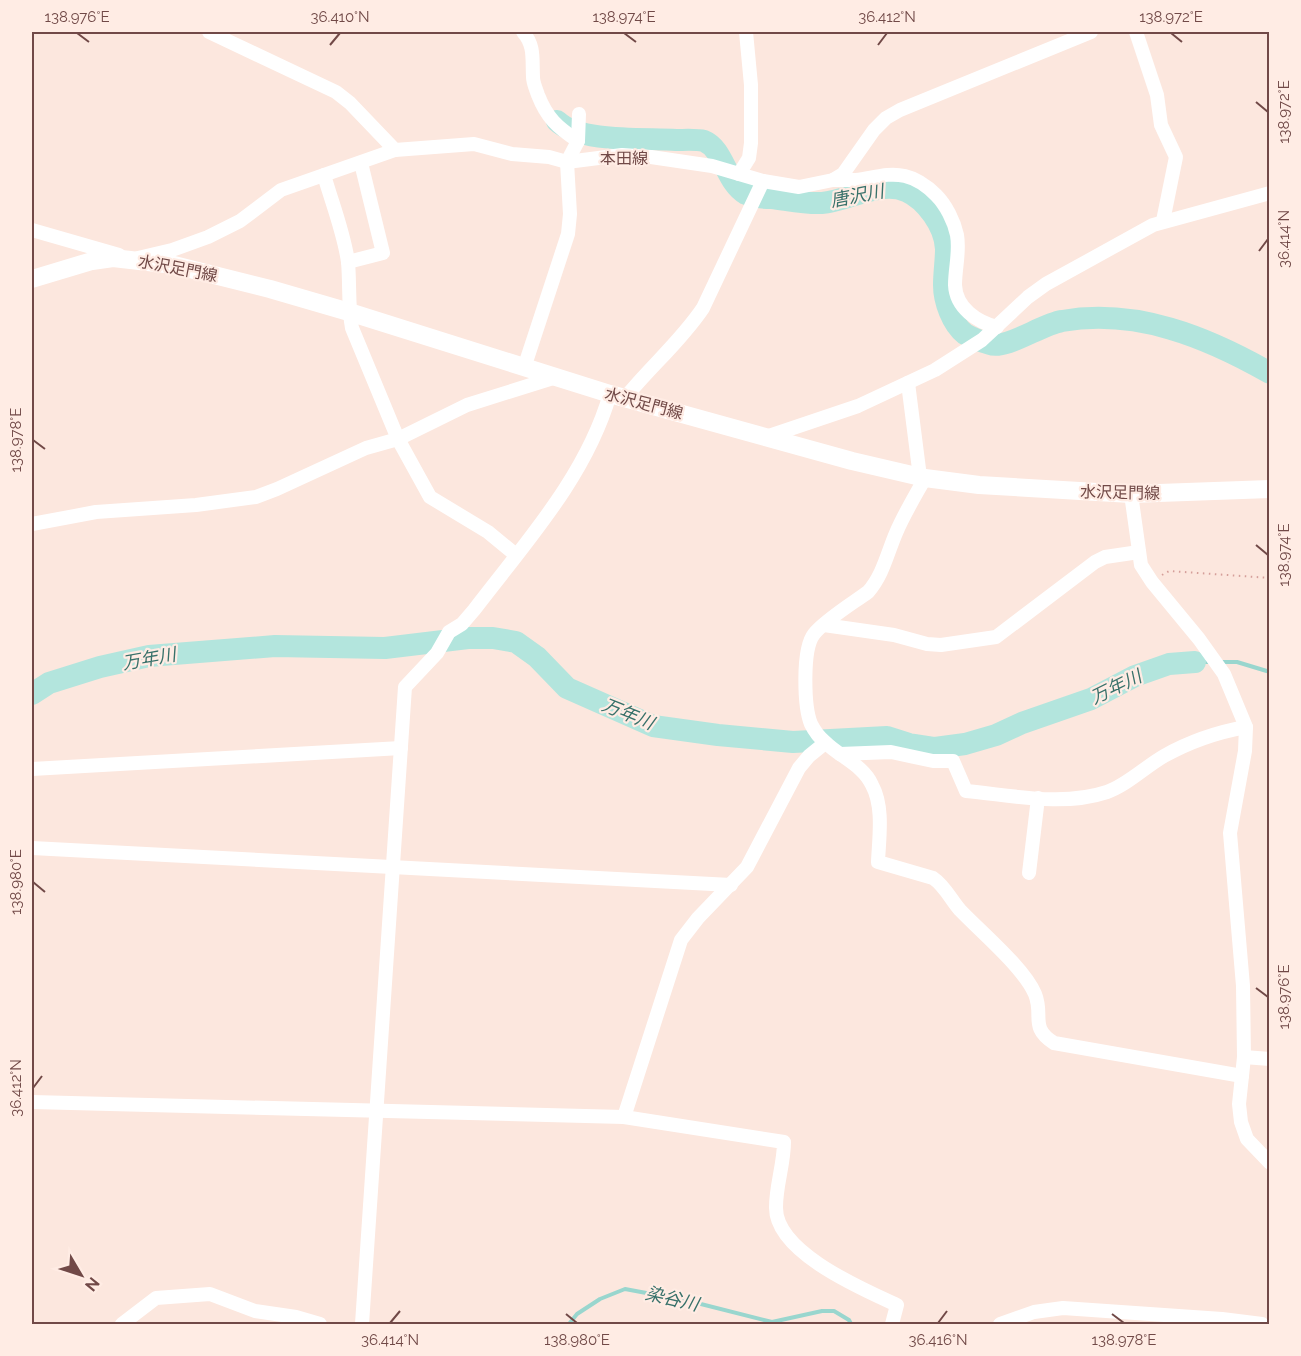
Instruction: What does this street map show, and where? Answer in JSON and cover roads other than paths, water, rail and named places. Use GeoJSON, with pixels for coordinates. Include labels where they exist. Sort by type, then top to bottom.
{"type":"FeatureCollection","features":[{"type":"Feature","properties":{"kind":"main road","name":"水沢足門線"},"geometry":{"type":"LineString","coordinates":[[32,279],[92,261],[113,258],[134,259],[195,270],[349,312],[553,378],[922,478],[979,485],[1131,494],[1269,489]]}},
{"type":"Feature","properties":{"kind":"street"},"geometry":{"type":"LineString","coordinates":[[209,32],[336,92],[350,103],[395,150]]}},
{"type":"Feature","properties":{"kind":"street"},"geometry":{"type":"LineString","coordinates":[[523,32],[530,39],[534,56],[532,80],[546,114],[563,131],[578,141]]}},
{"type":"Feature","properties":{"kind":"street"},"geometry":{"type":"LineString","coordinates":[[739,174],[749,158],[751,143],[751,85],[746,32]]}},
{"type":"Feature","properties":{"kind":"street"},"geometry":{"type":"LineString","coordinates":[[833,180],[851,165],[874,130],[886,118],[900,110],[1090,32]]}},
{"type":"Feature","properties":{"kind":"street"},"geometry":{"type":"LineString","coordinates":[[1137,32],[1157,95],[1161,125],[1176,157],[1163,221]]}},
{"type":"Feature","properties":{"kind":"street"},"geometry":{"type":"LineString","coordinates":[[524,368],[568,234],[570,214],[567,162],[578,141],[579,114]]}},
{"type":"Feature","properties":{"kind":"street","name":"本田線"},"geometry":{"type":"LineString","coordinates":[[134,259],[172,250],[226,230],[281,190],[395,150],[474,144],[512,154],[567,162],[622,155],[642,156],[712,166],[762,184],[800,187],[833,180],[856,180],[888,174],[907,176],[927,186],[941,200],[953,221],[957,236],[955,286],[959,300],[967,312],[978,321],[996,329]]}},
{"type":"Feature","properties":{"kind":"street"},"geometry":{"type":"LineString","coordinates":[[348,262],[383,253],[361,163]]}},
{"type":"Feature","properties":{"kind":"street"},"geometry":{"type":"LineString","coordinates":[[324,175],[348,262],[349,312],[352,328],[398,439],[430,498],[488,532],[516,555]]}},
{"type":"Feature","properties":{"kind":"street"},"geometry":{"type":"LineString","coordinates":[[362,1324],[405,687],[437,653],[449,632],[462,624],[474,610],[563,493],[605,411],[617,396],[645,373],[690,326],[703,308],[762,184]]}},
{"type":"Feature","properties":{"kind":"street"},"geometry":{"type":"LineString","coordinates":[[769,436],[858,406],[935,370],[982,340],[1028,297],[1046,284],[1163,221],[1269,193]]}},
{"type":"Feature","properties":{"kind":"street"},"geometry":{"type":"LineString","coordinates":[[32,230],[134,259]]}},
{"type":"Feature","properties":{"kind":"street"},"geometry":{"type":"LineString","coordinates":[[32,524],[96,512],[196,506],[256,497],[366,448],[398,439],[467,405],[553,378]]}},
{"type":"Feature","properties":{"kind":"street"},"geometry":{"type":"LineString","coordinates":[[908,383],[922,478],[897,531],[882,572],[868,592],[813,635],[809,645],[806,669],[808,711],[812,724],[825,743],[861,770],[872,783],[877,797],[879,815],[878,862],[933,878],[940,883],[959,908],[1026,978],[1035,994],[1042,1036],[1054,1043],[1242,1076]]}},
{"type":"Feature","properties":{"kind":"street"},"geometry":{"type":"LineString","coordinates":[[1131,494],[1141,565],[1221,670],[1246,727],[1245,751],[1230,833],[1243,986],[1244,1057],[1239,1104],[1241,1122],[1247,1139],[1269,1163]]}},
{"type":"Feature","properties":{"kind":"street"},"geometry":{"type":"LineString","coordinates":[[824,625],[884,633],[927,644],[941,645],[996,637],[1095,562],[1139,552]]}},
{"type":"Feature","properties":{"kind":"street"},"geometry":{"type":"LineString","coordinates":[[840,754],[891,752],[933,761],[953,760],[966,791],[1038,798],[1081,797],[1108,792],[1166,755],[1209,737],[1246,727]]}},
{"type":"Feature","properties":{"kind":"street"},"geometry":{"type":"LineString","coordinates":[[624,1117],[681,940],[698,918],[747,867],[799,768],[825,743]]}},
{"type":"Feature","properties":{"kind":"street"},"geometry":{"type":"LineString","coordinates":[[32,769],[401,748]]}},
{"type":"Feature","properties":{"kind":"street"},"geometry":{"type":"LineString","coordinates":[[1029,873],[1038,798]]}},
{"type":"Feature","properties":{"kind":"street"},"geometry":{"type":"LineString","coordinates":[[32,848],[731,885]]}},
{"type":"Feature","properties":{"kind":"street"},"geometry":{"type":"LineString","coordinates":[[1244,1057],[1269,1059]]}},
{"type":"Feature","properties":{"kind":"street"},"geometry":{"type":"LineString","coordinates":[[32,1102],[624,1117],[784,1142],[776,1206],[777,1221],[806,1254],[830,1272],[897,1305],[892,1324]]}},
{"type":"Feature","properties":{"kind":"street"},"geometry":{"type":"LineString","coordinates":[[122,1324],[156,1298],[210,1294],[255,1311],[296,1317],[320,1324]]}},
{"type":"Feature","properties":{"kind":"street"},"geometry":{"type":"LineString","coordinates":[[1000,1324],[1034,1312],[1063,1308],[1222,1318],[1262,1324]]}},
{"type":"Feature","properties":{"kind":"waterway","name":"唐沢川"},"geometry":{"type":"LineString","coordinates":[[557,121],[567,128],[597,136],[704,141],[716,151],[739,189],[755,197],[822,203],[875,189],[896,188],[906,191],[927,207],[942,231],[946,249],[944,291],[953,318],[960,330],[981,341],[997,345],[1062,321],[1090,318],[1117,319],[1144,322],[1196,337],[1270,373]]}},
{"type":"Feature","properties":{"kind":"waterway","name":"万年川"},"geometry":{"type":"LineString","coordinates":[[32,694],[49,683],[100,667],[149,656],[275,646],[385,648],[468,638],[493,638],[516,642],[537,657],[567,688],[653,726],[793,742],[887,737],[909,744],[935,748],[965,744],[996,735],[1022,723],[1091,699],[1135,676],[1169,664],[1195,662]]}},
{"type":"Feature","properties":{"kind":"waterway","name":"万年川"},"geometry":{"type":"LineString","coordinates":[[1195,662],[1210,662]]}},
{"type":"Feature","properties":{"kind":"waterway","name":"万年川"},"geometry":{"type":"LineString","coordinates":[[1221,662],[1237,662],[1270,672]]}},
{"type":"Feature","properties":{"kind":"waterway","name":"染谷川"},"geometry":{"type":"LineString","coordinates":[[569,1324],[577,1314],[600,1299],[625,1289],[689,1301],[772,1322],[822,1311],[834,1311],[849,1320],[851,1324]]}}]}
